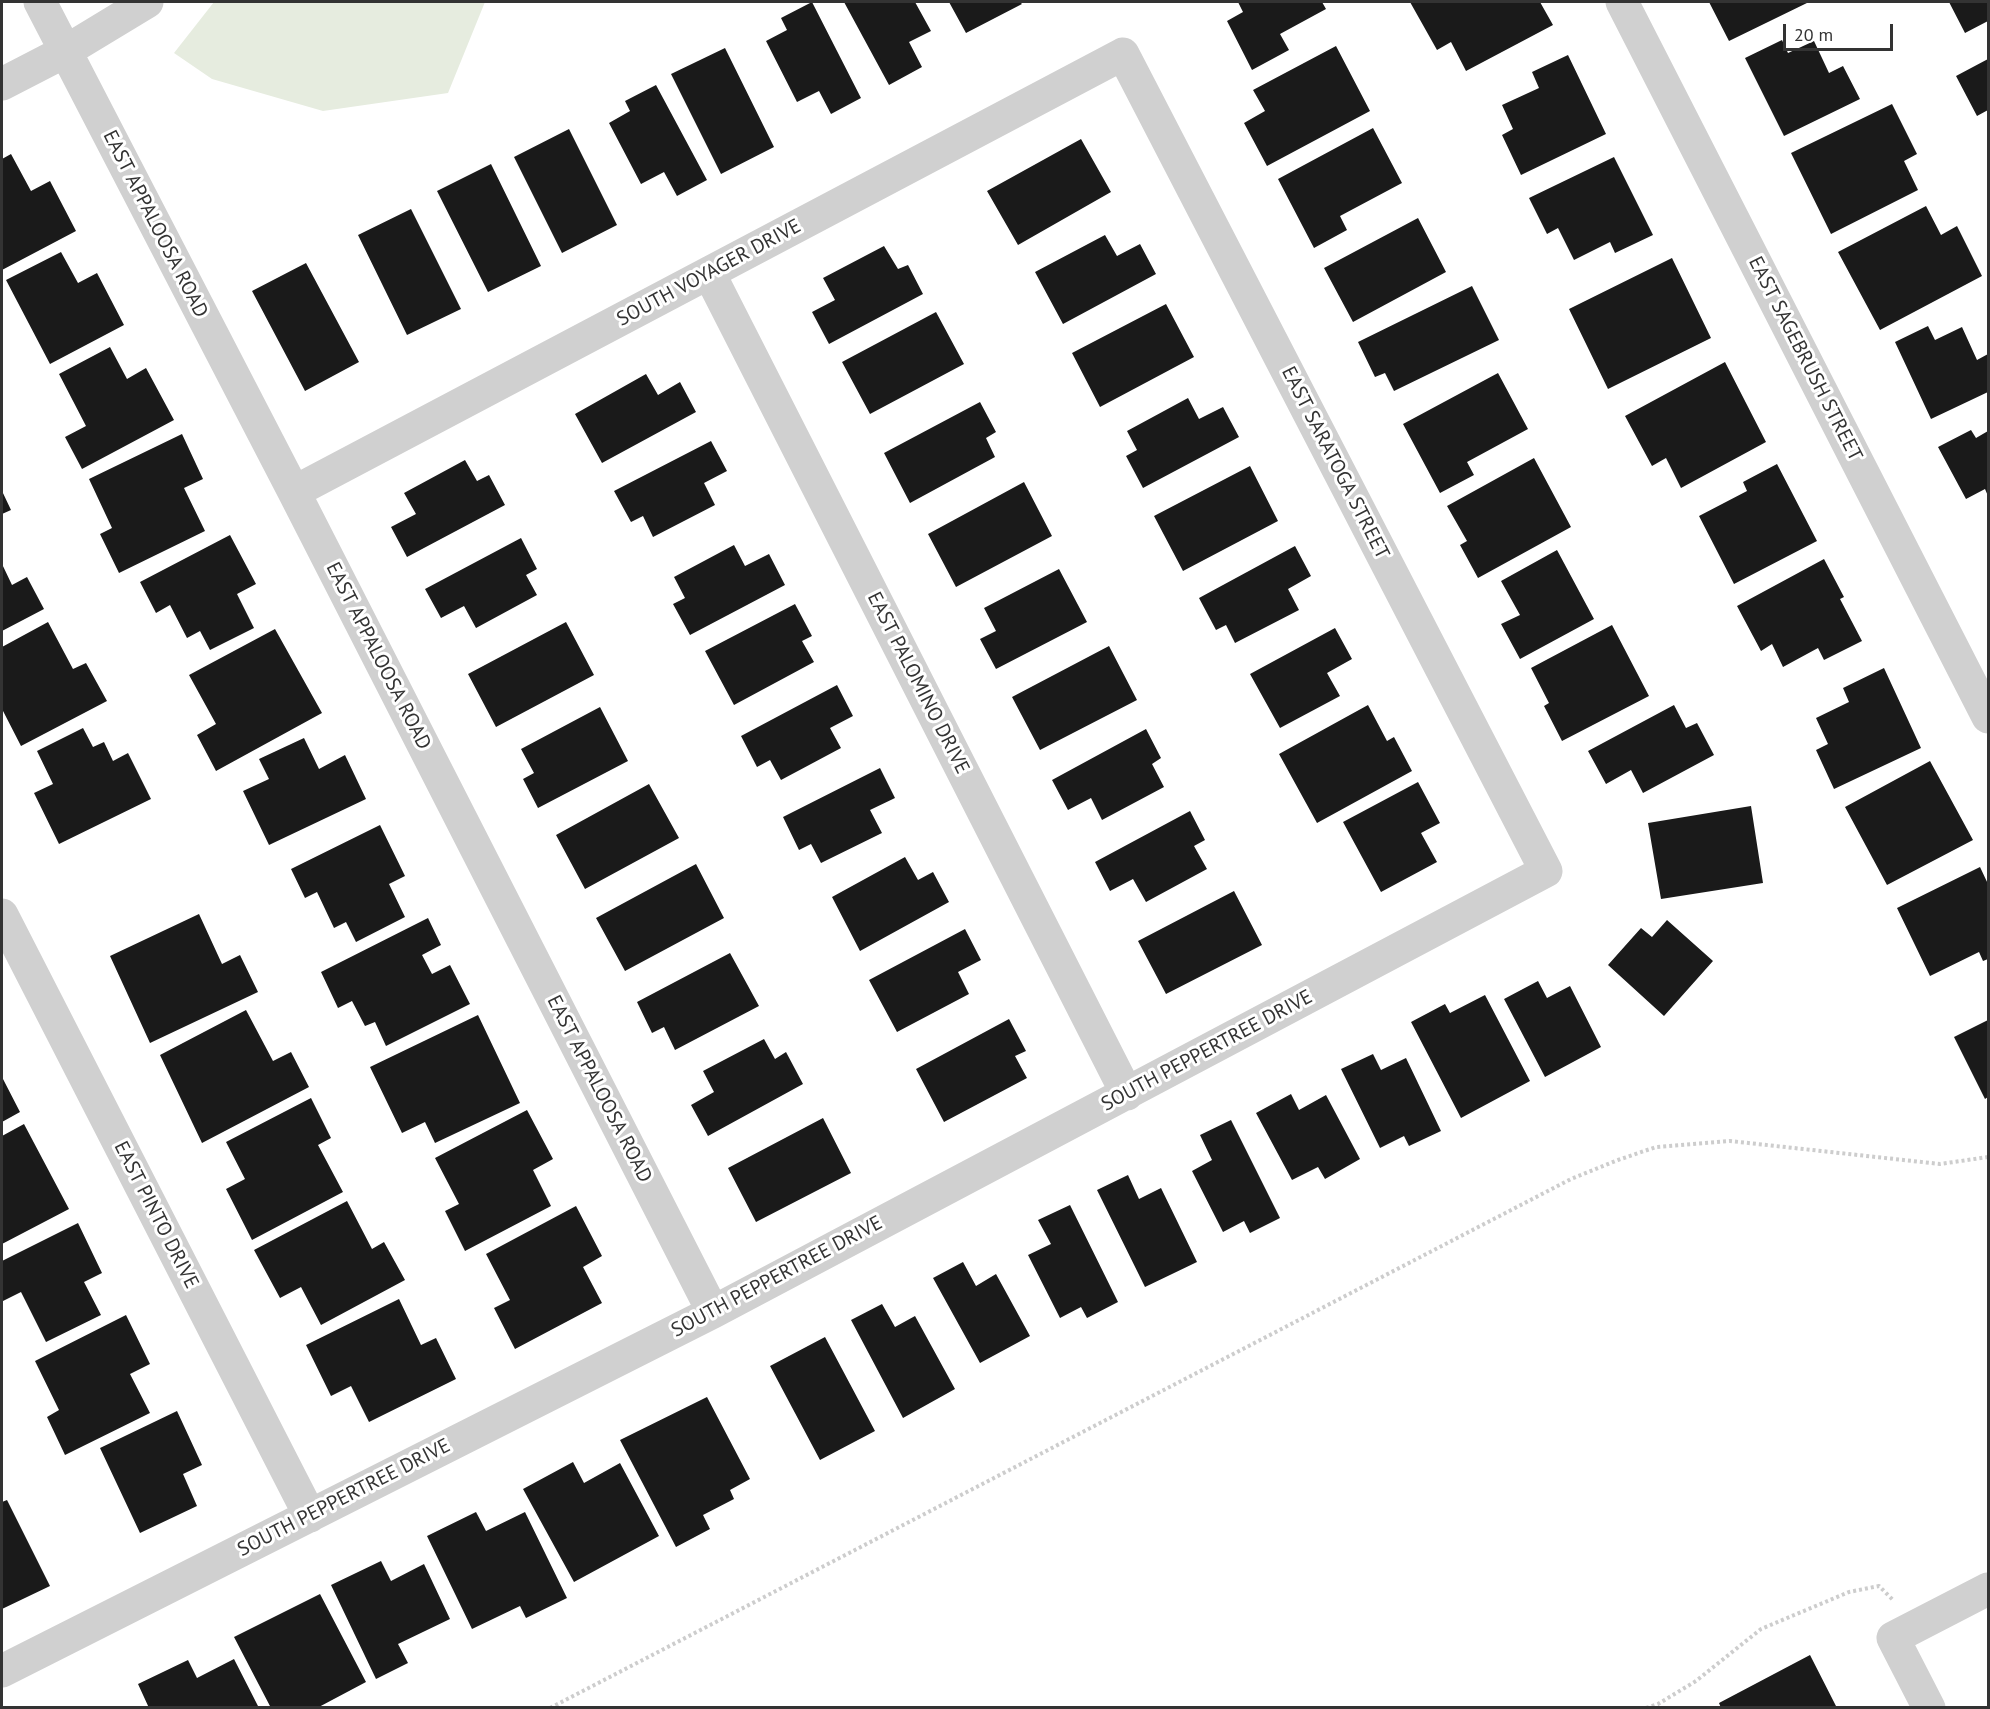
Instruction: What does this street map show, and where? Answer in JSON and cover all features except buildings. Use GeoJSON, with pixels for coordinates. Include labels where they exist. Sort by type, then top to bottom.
{"type":"FeatureCollection","features":[{"type":"Feature","properties":{"kind":"street","name":"EAST APPALOOSA ROAD"},"geometry":{"type":"LineString","coordinates":[[40,2],[294,492],[713,1312]]}},
{"type":"Feature","properties":{"kind":"street"},"geometry":{"type":"LineString","coordinates":[[2,84],[66,51],[147,2]]}},
{"type":"Feature","properties":{"kind":"street","name":"EAST SAGEBRUSH STREET"},"geometry":{"type":"LineString","coordinates":[[1622,2],[1989,717]]}},
{"type":"Feature","properties":{"kind":"street","name":"SOUTH VOYAGER DRIVE"},"geometry":{"type":"LineString","coordinates":[[294,492],[1123,54]]}},
{"type":"Feature","properties":{"kind":"street","name":"EAST SARATOGA STREET"},"geometry":{"type":"LineString","coordinates":[[1123,54],[1546,871]]}},
{"type":"Feature","properties":{"kind":"street","name":"EAST PALOMINO DRIVE"},"geometry":{"type":"LineString","coordinates":[[709,273],[1127,1094]]}},
{"type":"Feature","properties":{"kind":"street","name":"SOUTH PEPPERTREE DRIVE"},"geometry":{"type":"LineString","coordinates":[[2,1671],[713,1312],[1546,871]]}},
{"type":"Feature","properties":{"kind":"street","name":"EAST PINTO DRIVE"},"geometry":{"type":"LineString","coordinates":[[2,915],[310,1516]]}},
{"type":"Feature","properties":{"kind":"street"},"geometry":{"type":"LineString","coordinates":[[1929,1707],[1907,1631],[1989,1589]]}},
{"type":"Feature","properties":{"kind":"path"},"geometry":{"type":"LineString","coordinates":[[550,1707],[1561,1185],[1618,1160],[1656,1147],[1730,1141],[1940,1164],[1989,1157]]}},
{"type":"Feature","properties":{"kind":"path"},"geometry":{"type":"LineString","coordinates":[[1646,1707],[1658,1704],[1696,1681],[1761,1629],[1849,1592],[1879,1586],[1907,1631]]}},
{"type":"Feature","properties":{"kind":"shaded area"},"geometry":{"type":"Polygon","coordinates":[[[214,2],[485,2],[448,93],[323,111],[212,79],[174,53],[214,2]]]}}]}
